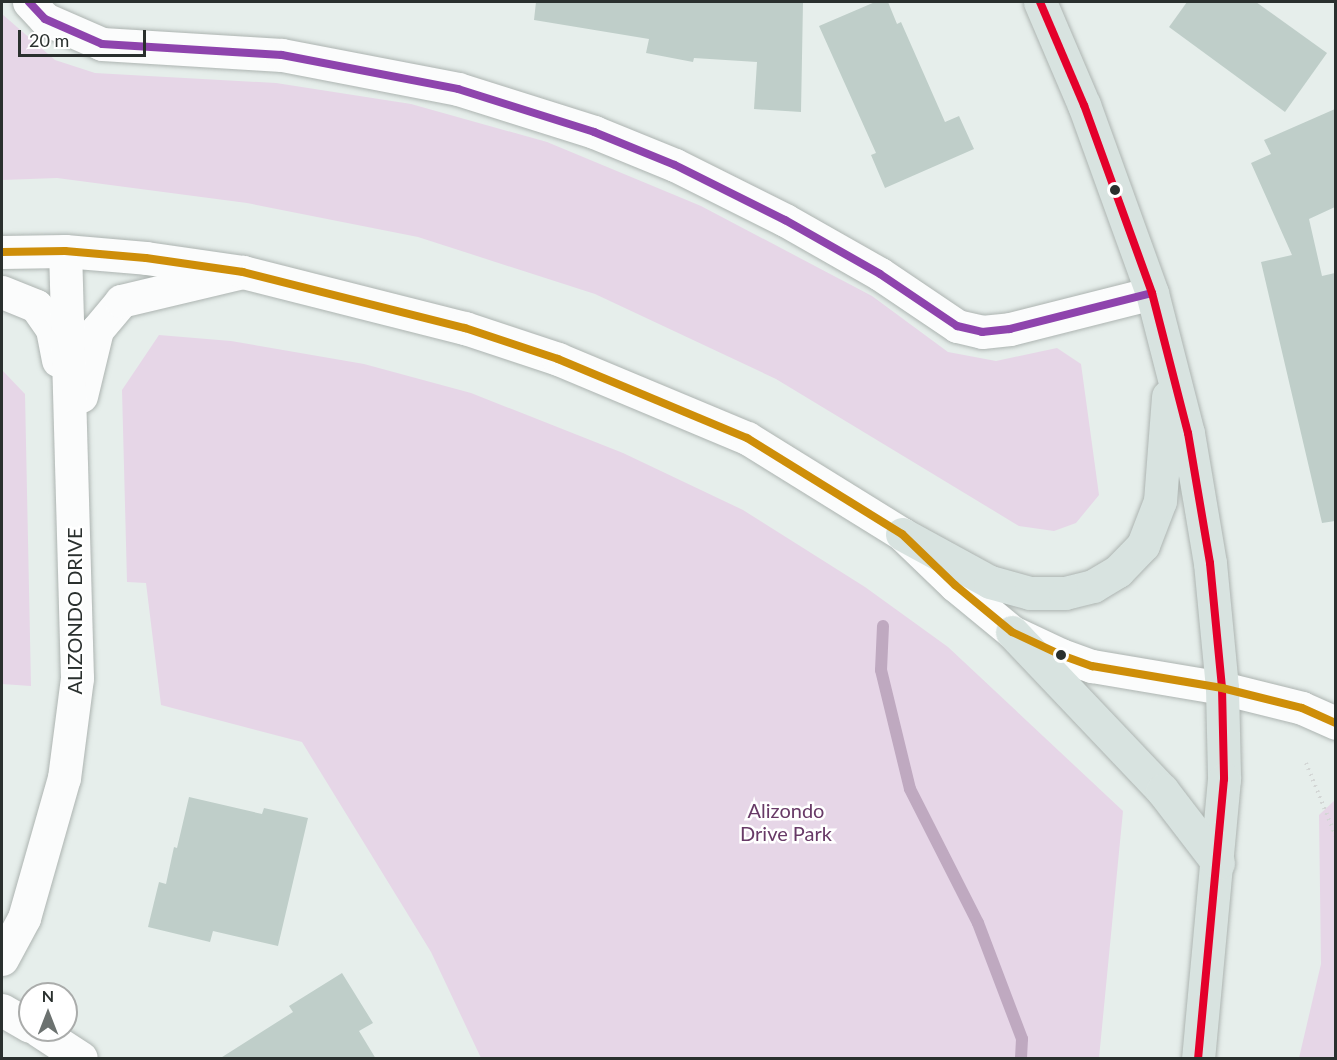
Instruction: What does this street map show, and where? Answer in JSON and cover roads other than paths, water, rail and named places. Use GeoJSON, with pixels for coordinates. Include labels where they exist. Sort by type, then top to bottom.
{"type":"FeatureCollection","features":[{"type":"Feature","properties":{"kind":"main road"},"geometry":{"type":"LineString","coordinates":[[1040,2],[1084,105],[1152,293],[1188,433],[1210,563],[1222,688],[1224,779],[1198,1059]]}},
{"type":"Feature","properties":{"kind":"main road"},"geometry":{"type":"LineString","coordinates":[[903,534],[990,582],[1030,593],[1065,593],[1093,586],[1118,572],[1143,545],[1160,501],[1169,358]]}},
{"type":"Feature","properties":{"kind":"main road"},"geometry":{"type":"LineString","coordinates":[[1012,632],[1162,790],[1218,863]]}},
{"type":"Feature","properties":{"kind":"street"},"geometry":{"type":"LineString","coordinates":[[28,2],[45,19],[102,44],[282,55],[458,88],[594,132],[675,165],[785,220],[880,274],[957,326],[982,332],[1010,329],[1152,293]]}},
{"type":"Feature","properties":{"kind":"street"},"geometry":{"type":"LineString","coordinates":[[2,252],[65,251],[243,272],[465,328],[646,394],[747,438],[903,534],[955,585],[1012,632],[1092,666],[1222,688],[1302,708],[1335,723]]}},
{"type":"Feature","properties":{"kind":"street","name":"ALIZONDO DRIVE"},"geometry":{"type":"LineString","coordinates":[[2,959],[24,918],[66,767],[77,678],[72,433],[65,251]]}},
{"type":"Feature","properties":{"kind":"street"},"geometry":{"type":"LineString","coordinates":[[72,433],[97,330],[121,301],[243,272]]}},
{"type":"Feature","properties":{"kind":"street"},"geometry":{"type":"LineString","coordinates":[[2,292],[36,306],[52,329],[72,433]]}},
{"type":"Feature","properties":{"kind":"street"},"geometry":{"type":"LineString","coordinates":[[2,1010],[18,1019]]}},
{"type":"Feature","properties":{"kind":"street"},"geometry":{"type":"LineString","coordinates":[[56,1042],[81,1059]]}},
{"type":"Feature","properties":{"kind":"waterway"},"geometry":{"type":"LineString","coordinates":[[883,626],[881,670],[910,789],[978,923],[1022,1039],[1021,1058]]}},
{"type":"Feature","properties":{"kind":"park label","name":"Alizondo Drive Park"},"geometry":{"type":"Point","coordinates":[786,822]}}]}
